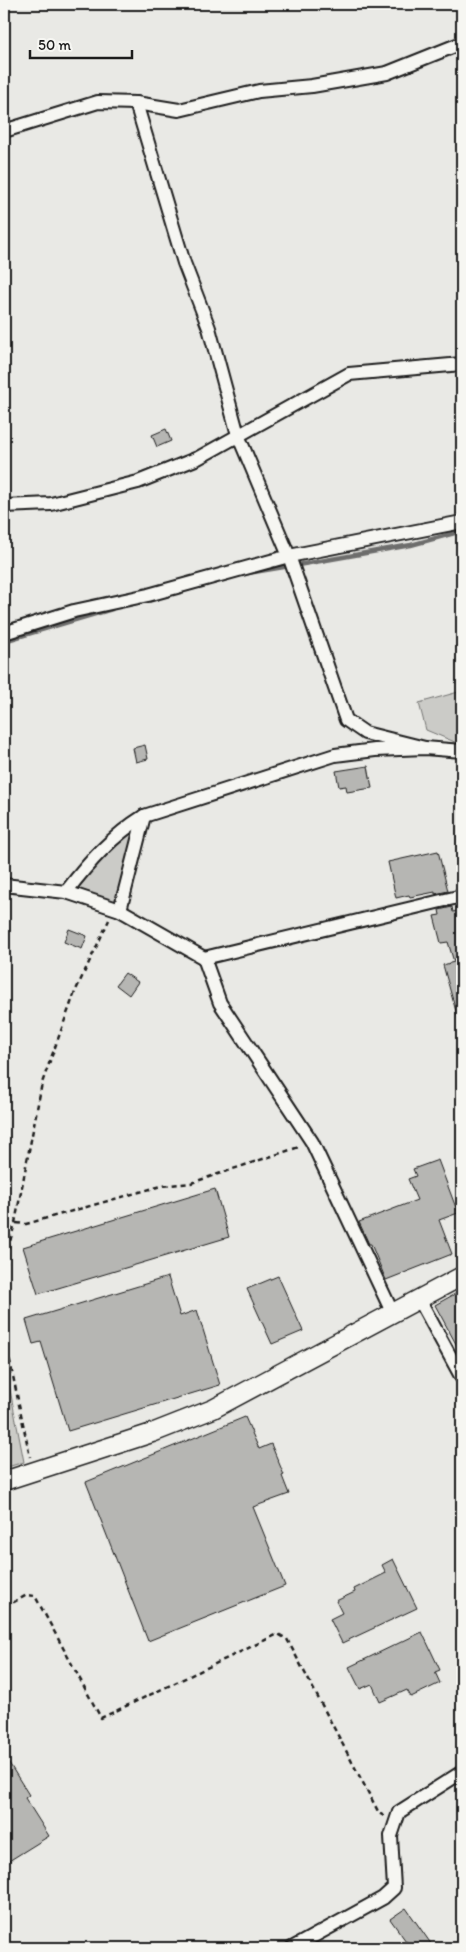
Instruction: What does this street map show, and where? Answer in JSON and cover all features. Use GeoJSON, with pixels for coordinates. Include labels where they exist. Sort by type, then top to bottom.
{"type":"FeatureCollection","features":[{"type":"Feature","properties":{"kind":"street"},"geometry":{"type":"LineString","coordinates":[[4,131],[98,102],[136,103],[178,110],[259,91],[312,86],[387,73],[462,43]]}},
{"type":"Feature","properties":{"kind":"street"},"geometry":{"type":"LineString","coordinates":[[136,103],[184,263],[209,328],[238,435],[289,556],[346,720],[365,732],[425,748]]}},
{"type":"Feature","properties":{"kind":"street"},"geometry":{"type":"LineString","coordinates":[[4,506],[51,504],[138,482],[198,458],[349,374],[462,364]]}},
{"type":"Feature","properties":{"kind":"street"},"geometry":{"type":"LineString","coordinates":[[4,633],[74,611],[148,595],[289,556],[462,522]]}},
{"type":"Feature","properties":{"kind":"street"},"geometry":{"type":"LineString","coordinates":[[66,892],[88,863],[123,829],[144,816],[335,756],[375,750],[425,748],[462,752]]}},
{"type":"Feature","properties":{"kind":"street"},"geometry":{"type":"LineString","coordinates":[[117,909],[144,816]]}},
{"type":"Feature","properties":{"kind":"street"},"geometry":{"type":"LineString","coordinates":[[4,885],[66,892],[117,909],[204,958],[220,1003],[312,1142],[393,1314]]}},
{"type":"Feature","properties":{"kind":"street"},"geometry":{"type":"LineString","coordinates":[[204,958],[462,896]]}},
{"type":"Feature","properties":{"kind":"street"},"geometry":{"type":"LineString","coordinates":[[4,1481],[32,1470],[152,1433],[213,1409],[462,1276]]}},
{"type":"Feature","properties":{"kind":"street"},"geometry":{"type":"LineString","coordinates":[[419,1299],[462,1378]]}},
{"type":"Feature","properties":{"kind":"street"},"geometry":{"type":"LineString","coordinates":[[292,1948],[384,1898],[394,1888],[391,1836],[399,1812],[462,1772]]}},
{"type":"Feature","properties":{"kind":"path"},"geometry":{"type":"LineString","coordinates":[[4,1276],[42,1083],[75,992],[117,909]]}},
{"type":"Feature","properties":{"kind":"path"},"geometry":{"type":"LineString","coordinates":[[15,1223],[26,1224],[161,1186],[190,1183],[312,1142]]}},
{"type":"Feature","properties":{"kind":"path"},"geometry":{"type":"LineString","coordinates":[[4,1333],[32,1470]]}},
{"type":"Feature","properties":{"kind":"path"},"geometry":{"type":"LineString","coordinates":[[4,1600],[14,1602],[27,1595],[35,1596],[101,1718],[278,1634],[287,1639],[379,1813],[395,1821]]}},
{"type":"Feature","properties":{"kind":"shaded area"},"geometry":{"type":"Polygon","coordinates":[[[462,691],[462,745],[426,730],[419,703],[462,691]]]}},
{"type":"Feature","properties":{"kind":"shaded area"},"geometry":{"type":"Polygon","coordinates":[[[136,826],[116,905],[77,891],[81,880],[136,826]]]}},
{"type":"Feature","properties":{"kind":"shaded area"},"geometry":{"type":"Polygon","coordinates":[[[4,1359],[24,1462],[4,1468],[4,1359]]]}},
{"type":"Feature","properties":{"kind":"building"},"geometry":{"type":"Polygon","coordinates":[[[166,429],[171,441],[157,447],[152,435],[166,429]]]}},
{"type":"Feature","properties":{"kind":"building"},"geometry":{"type":"Polygon","coordinates":[[[145,745],[148,759],[136,762],[133,748],[145,745]]]}},
{"type":"Feature","properties":{"kind":"building"},"geometry":{"type":"Polygon","coordinates":[[[368,766],[372,788],[347,792],[346,786],[339,787],[336,771],[368,766]]]}},
{"type":"Feature","properties":{"kind":"building"},"geometry":{"type":"Polygon","coordinates":[[[438,851],[448,891],[396,898],[388,862],[438,851]]]}},
{"type":"Feature","properties":{"kind":"building"},"geometry":{"type":"Polygon","coordinates":[[[452,907],[453,912],[462,910],[462,1022],[459,1022],[443,965],[454,962],[448,942],[441,943],[434,916],[440,915],[439,910],[452,907]]]}},
{"type":"Feature","properties":{"kind":"building"},"geometry":{"type":"Polygon","coordinates":[[[69,929],[87,936],[82,949],[64,942],[69,929]]]}},
{"type":"Feature","properties":{"kind":"building"},"geometry":{"type":"Polygon","coordinates":[[[125,973],[138,982],[129,995],[116,985],[125,973]]]}},
{"type":"Feature","properties":{"kind":"building"},"geometry":{"type":"Polygon","coordinates":[[[438,1160],[458,1213],[439,1220],[452,1254],[386,1280],[371,1244],[369,1244],[359,1222],[417,1200],[408,1179],[416,1176],[413,1169],[438,1160]]]}},
{"type":"Feature","properties":{"kind":"building"},"geometry":{"type":"Polygon","coordinates":[[[215,1189],[229,1237],[38,1294],[23,1247],[215,1189]]]}},
{"type":"Feature","properties":{"kind":"building"},"geometry":{"type":"Polygon","coordinates":[[[278,1276],[303,1331],[272,1344],[247,1289],[278,1276]]]}},
{"type":"Feature","properties":{"kind":"building"},"geometry":{"type":"Polygon","coordinates":[[[168,1277],[180,1316],[197,1310],[220,1385],[68,1431],[41,1342],[33,1344],[26,1320],[168,1277]]]}},
{"type":"Feature","properties":{"kind":"building"},"geometry":{"type":"Polygon","coordinates":[[[462,1290],[462,1355],[435,1305],[462,1290]]]}},
{"type":"Feature","properties":{"kind":"building"},"geometry":{"type":"Polygon","coordinates":[[[245,1417],[259,1449],[271,1444],[284,1475],[282,1476],[289,1494],[253,1507],[285,1586],[148,1641],[86,1482],[245,1417]]]}},
{"type":"Feature","properties":{"kind":"building"},"geometry":{"type":"Polygon","coordinates":[[[393,1559],[417,1608],[342,1643],[330,1619],[342,1613],[336,1601],[355,1592],[354,1589],[386,1573],[382,1565],[393,1559]]]}},
{"type":"Feature","properties":{"kind":"building"},"geometry":{"type":"Polygon","coordinates":[[[422,1632],[440,1670],[435,1672],[440,1683],[411,1697],[407,1690],[380,1702],[372,1684],[360,1689],[349,1667],[422,1632]]]}},
{"type":"Feature","properties":{"kind":"building"},"geometry":{"type":"Polygon","coordinates":[[[4,1755],[29,1795],[25,1798],[49,1836],[4,1864],[4,1755]]]}},
{"type":"Feature","properties":{"kind":"building"},"geometry":{"type":"Polygon","coordinates":[[[406,1908],[434,1948],[411,1948],[390,1919],[406,1908]]]}},
{"type":"Feature","properties":{"kind":"waterway"},"geometry":{"type":"LineString","coordinates":[[298,565],[411,545],[462,531]]}},
{"type":"Feature","properties":{"kind":"waterway"},"geometry":{"type":"LineString","coordinates":[[248,573],[284,567]]}},
{"type":"Feature","properties":{"kind":"waterway"},"geometry":{"type":"LineString","coordinates":[[4,641],[112,609]]}}]}
